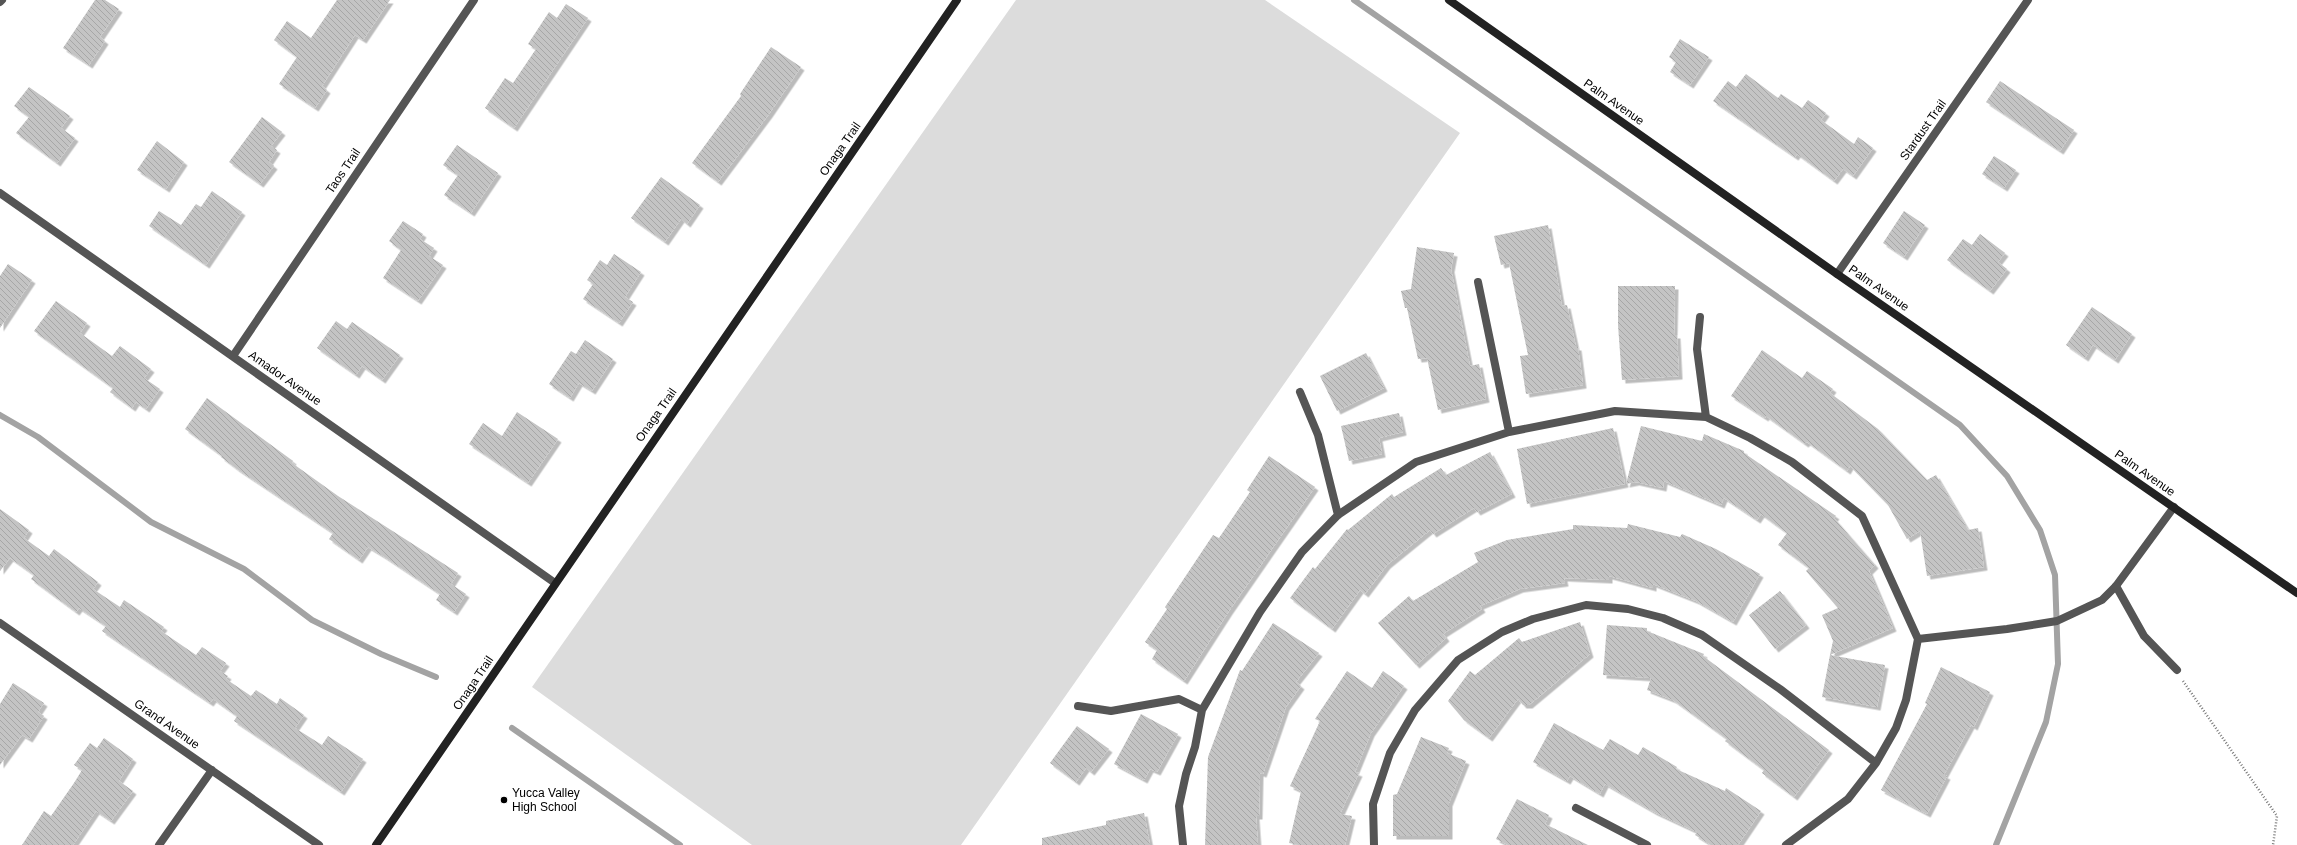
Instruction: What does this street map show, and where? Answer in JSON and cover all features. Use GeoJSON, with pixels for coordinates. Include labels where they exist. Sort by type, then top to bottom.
{"type":"FeatureCollection","features":[{"type":"Feature","properties":{"kind":"street","name":"Taos Trail"},"geometry":{"type":"LineString","coordinates":[[233,356],[474,0]]}},
{"type":"Feature","properties":{"kind":"street","name":"Onaga Trail"},"geometry":{"type":"LineString","coordinates":[[376,845],[957,0]]}},
{"type":"Feature","properties":{"kind":"street","name":"Palm Avenue"},"geometry":{"type":"LineString","coordinates":[[1450,0],[1837,274],[2297,593]]}},
{"type":"Feature","properties":{"kind":"street","name":"Stardust Trail"},"geometry":{"type":"LineString","coordinates":[[1837,274],[2028,0]]}},
{"type":"Feature","properties":{"kind":"street","name":"Amador Avenue"},"geometry":{"type":"LineString","coordinates":[[0,194],[555,583]]}},
{"type":"Feature","properties":{"kind":"street"},"geometry":{"type":"LineString","coordinates":[[1478,282],[1509,432]]}},
{"type":"Feature","properties":{"kind":"street"},"geometry":{"type":"LineString","coordinates":[[1700,317],[1697,350],[1706,418]]}},
{"type":"Feature","properties":{"kind":"street"},"geometry":{"type":"LineString","coordinates":[[1300,392],[1318,435],[1338,515]]}},
{"type":"Feature","properties":{"kind":"street"},"geometry":{"type":"LineString","coordinates":[[1183,845],[1179,806],[1186,774],[1195,747],[1202,710],[1265,606],[1302,552],[1338,515],[1416,462],[1509,432],[1616,411],[1706,418],[1750,438],[1792,462],[1862,516],[1918,639],[1906,700],[1896,728],[1876,763],[1848,799],[1786,845]]}},
{"type":"Feature","properties":{"kind":"street"},"geometry":{"type":"LineString","coordinates":[[1918,639],[2007,629],[2057,621],[2102,600],[2116,586],[2174,507]]}},
{"type":"Feature","properties":{"kind":"street"},"geometry":{"type":"LineString","coordinates":[[2116,586],[2144,636],[2176,670]]}},
{"type":"Feature","properties":{"kind":"street"},"geometry":{"type":"LineString","coordinates":[[1374,845],[1373,804],[1390,753],[1415,710],[1458,660],[1502,632],[1533,619],[1586,605],[1628,609],[1662,618],[1702,635],[1780,689],[1876,763]]}},
{"type":"Feature","properties":{"kind":"street","name":"Grand Avenue"},"geometry":{"type":"LineString","coordinates":[[0,623],[319,845]]}},
{"type":"Feature","properties":{"kind":"street"},"geometry":{"type":"LineString","coordinates":[[1078,706],[1111,711],[1178,699],[1202,710]]}},
{"type":"Feature","properties":{"kind":"street"},"geometry":{"type":"LineString","coordinates":[[159,845],[212,770]]}},
{"type":"Feature","properties":{"kind":"street"},"geometry":{"type":"LineString","coordinates":[[1576,808],[1647,845]]}},
{"type":"Feature","properties":{"kind":"path"},"geometry":{"type":"LineString","coordinates":[[2176,670],[2277,816],[2273,845]]}},
{"type":"Feature","properties":{"kind":"shaded area"},"geometry":{"type":"Polygon","coordinates":[[[1016,0],[1265,0],[1460,133],[961,845],[752,845],[532,687],[1016,0]]]}},
{"type":"Feature","properties":{"kind":"building"},"geometry":{"type":"Polygon","coordinates":[[[95,0],[105,0],[119,9],[100,37],[105,41],[89,65],[63,48],[95,0]]]}},
{"type":"Feature","properties":{"kind":"building"},"geometry":{"type":"Polygon","coordinates":[[[337,0],[390,0],[363,40],[355,35],[322,86],[327,90],[315,108],[279,84],[297,57],[274,40],[287,21],[311,38],[337,0]]]}},
{"type":"Feature","properties":{"kind":"building"},"geometry":{"type":"Polygon","coordinates":[[[566,4],[588,18],[514,128],[485,108],[505,78],[513,83],[536,49],[528,44],[549,12],[557,18],[566,4]]]}},
{"type":"Feature","properties":{"kind":"building"},"geometry":{"type":"Polygon","coordinates":[[[1680,39],[1709,57],[1690,85],[1670,72],[1676,62],[1669,57],[1680,39]]]}},
{"type":"Feature","properties":{"kind":"building"},"geometry":{"type":"Polygon","coordinates":[[[771,47],[801,67],[769,114],[718,182],[692,163],[741,96],[740,94],[771,47]]]}},
{"type":"Feature","properties":{"kind":"building"},"geometry":{"type":"Polygon","coordinates":[[[1746,74],[1778,98],[1781,94],[1802,108],[1808,100],[1826,113],[1821,120],[1854,144],[1858,137],[1873,148],[1853,176],[1843,169],[1834,181],[1797,154],[1795,157],[1713,101],[1728,81],[1736,87],[1746,74]]]}},
{"type":"Feature","properties":{"kind":"building"},"geometry":{"type":"Polygon","coordinates":[[[2000,81],[2074,130],[2060,151],[1986,102],[2000,81]]]}},
{"type":"Feature","properties":{"kind":"building"},"geometry":{"type":"Polygon","coordinates":[[[29,87],[70,116],[61,128],[75,138],[57,163],[16,133],[29,117],[14,106],[29,87]]]}},
{"type":"Feature","properties":{"kind":"building"},"geometry":{"type":"Polygon","coordinates":[[[262,117],[282,132],[271,146],[277,150],[269,162],[274,166],[260,184],[229,162],[262,117]]]}},
{"type":"Feature","properties":{"kind":"building"},"geometry":{"type":"Polygon","coordinates":[[[157,141],[184,162],[166,189],[137,170],[157,141]]]}},
{"type":"Feature","properties":{"kind":"building"},"geometry":{"type":"Polygon","coordinates":[[[457,145],[498,173],[471,213],[444,195],[458,175],[443,165],[457,145]]]}},
{"type":"Feature","properties":{"kind":"building"},"geometry":{"type":"Polygon","coordinates":[[[1994,156],[2016,170],[2004,188],[1982,174],[1994,156]]]}},
{"type":"Feature","properties":{"kind":"building"},"geometry":{"type":"Polygon","coordinates":[[[661,177],[700,205],[687,224],[681,219],[665,242],[631,218],[661,177]]]}},
{"type":"Feature","properties":{"kind":"building"},"geometry":{"type":"Polygon","coordinates":[[[212,191],[242,212],[206,265],[149,226],[159,211],[181,225],[196,204],[201,207],[212,191]]]}},
{"type":"Feature","properties":{"kind":"building"},"geometry":{"type":"Polygon","coordinates":[[[1904,211],[1925,225],[1904,257],[1883,243],[1904,211]]]}},
{"type":"Feature","properties":{"kind":"building"},"geometry":{"type":"Polygon","coordinates":[[[403,221],[423,234],[420,239],[434,248],[429,256],[443,265],[418,301],[383,278],[401,250],[389,241],[403,221]]]}},
{"type":"Feature","properties":{"kind":"building"},"geometry":{"type":"Polygon","coordinates":[[[1548,225],[1562,306],[1567,305],[1576,347],[1578,347],[1583,385],[1526,394],[1520,356],[1528,355],[1509,263],[1501,265],[1494,236],[1548,225]]]}},
{"type":"Feature","properties":{"kind":"building"},"geometry":{"type":"Polygon","coordinates":[[[1980,234],[2005,253],[1998,262],[2007,269],[1990,291],[1947,260],[1963,239],[1972,245],[1980,234]]]}},
{"type":"Feature","properties":{"kind":"building"},"geometry":{"type":"Polygon","coordinates":[[[1417,247],[1454,253],[1451,269],[1470,366],[1479,364],[1486,399],[1438,410],[1427,358],[1418,359],[1407,308],[1405,308],[1401,291],[1411,289],[1417,247]]]}},
{"type":"Feature","properties":{"kind":"building"},"geometry":{"type":"Polygon","coordinates":[[[614,254],[641,272],[625,297],[633,302],[619,323],[583,299],[593,284],[587,280],[600,260],[607,265],[614,254]]]}},
{"type":"Feature","properties":{"kind":"building"},"geometry":{"type":"Polygon","coordinates":[[[8,264],[32,280],[0,328],[0,276],[8,264]]]}},
{"type":"Feature","properties":{"kind":"building"},"geometry":{"type":"Polygon","coordinates":[[[1618,286],[1675,286],[1674,335],[1677,335],[1679,376],[1622,380],[1618,325],[1618,286]]]}},
{"type":"Feature","properties":{"kind":"building"},"geometry":{"type":"Polygon","coordinates":[[[56,301],[87,323],[80,333],[112,356],[120,346],[151,369],[144,378],[160,389],[146,409],[136,402],[132,408],[110,392],[113,388],[34,331],[56,301]]]}},
{"type":"Feature","properties":{"kind":"building"},"geometry":{"type":"Polygon","coordinates":[[[2092,307],[2132,334],[2115,360],[2093,345],[2085,358],[2066,345],[2092,307]]]}},
{"type":"Feature","properties":{"kind":"building"},"geometry":{"type":"Polygon","coordinates":[[[336,321],[347,329],[352,322],[400,355],[382,380],[362,366],[356,375],[317,348],[336,321]]]}},
{"type":"Feature","properties":{"kind":"building"},"geometry":{"type":"Polygon","coordinates":[[[585,340],[613,359],[592,391],[579,383],[570,398],[549,384],[571,351],[576,354],[585,340]]]}},
{"type":"Feature","properties":{"kind":"building"},"geometry":{"type":"Polygon","coordinates":[[[1762,350],[1802,378],[1807,371],[1833,389],[1830,393],[1878,429],[1927,480],[1936,475],[1968,530],[1978,528],[1984,567],[1927,576],[1920,531],[1907,539],[1888,505],[1850,466],[1847,471],[1807,442],[1805,444],[1766,416],[1765,418],[1731,396],[1762,350]]]}},
{"type":"Feature","properties":{"kind":"building"},"geometry":{"type":"Polygon","coordinates":[[[1366,353],[1384,388],[1337,411],[1320,376],[1366,353]]]}},
{"type":"Feature","properties":{"kind":"building"},"geometry":{"type":"Polygon","coordinates":[[[207,398],[338,496],[458,573],[451,584],[466,594],[454,612],[436,600],[440,594],[368,547],[359,560],[329,539],[333,533],[237,469],[185,429],[207,398]]]}},
{"type":"Feature","properties":{"kind":"building"},"geometry":{"type":"Polygon","coordinates":[[[517,412],[558,439],[528,483],[469,444],[483,423],[502,436],[517,412]]]}},
{"type":"Feature","properties":{"kind":"building"},"geometry":{"type":"Polygon","coordinates":[[[1399,413],[1403,432],[1379,438],[1382,454],[1349,461],[1341,426],[1399,413]]]}},
{"type":"Feature","properties":{"kind":"building"},"geometry":{"type":"Polygon","coordinates":[[[1641,426],[1702,441],[1704,434],[1744,451],[1744,453],[1836,516],[1834,518],[1875,565],[1869,571],[1893,628],[1830,655],[1833,641],[1822,615],[1838,608],[1806,571],[1809,568],[1778,545],[1787,533],[1761,514],[1757,520],[1724,498],[1721,505],[1664,481],[1663,488],[1636,482],[1626,484],[1641,426]]]}},
{"type":"Feature","properties":{"kind":"building"},"geometry":{"type":"Polygon","coordinates":[[[1613,428],[1625,484],[1527,504],[1517,449],[1613,428]]]}},
{"type":"Feature","properties":{"kind":"building"},"geometry":{"type":"Polygon","coordinates":[[[1490,452],[1512,494],[1477,512],[1474,508],[1433,534],[1430,530],[1387,565],[1365,594],[1360,590],[1332,629],[1290,598],[1313,567],[1315,569],[1347,529],[1348,530],[1392,494],[1394,497],[1441,468],[1446,475],[1490,452]]]}},
{"type":"Feature","properties":{"kind":"building"},"geometry":{"type":"Polygon","coordinates":[[[1269,456],[1315,487],[1229,611],[1184,681],[1152,659],[1157,650],[1145,642],[1167,609],[1165,607],[1213,535],[1219,538],[1250,492],[1247,490],[1269,456]]]}},
{"type":"Feature","properties":{"kind":"building"},"geometry":{"type":"Polygon","coordinates":[[[0,509],[29,530],[24,538],[49,556],[54,549],[98,582],[93,589],[120,607],[124,600],[164,627],[161,631],[196,655],[202,647],[226,663],[220,671],[228,676],[226,679],[251,696],[256,690],[277,704],[280,698],[304,715],[295,728],[322,745],[328,736],[363,759],[341,792],[234,721],[237,716],[213,699],[210,703],[102,631],[106,626],[79,608],[76,612],[31,579],[34,575],[10,558],[0,571],[0,509]]]}},
{"type":"Feature","properties":{"kind":"building"},"geometry":{"type":"Polygon","coordinates":[[[1628,524],[1680,537],[1682,534],[1716,549],[1760,574],[1733,622],[1696,601],[1653,584],[1653,588],[1609,576],[1609,580],[1564,578],[1565,583],[1520,589],[1480,606],[1482,609],[1443,634],[1446,638],[1416,665],[1378,623],[1409,596],[1413,601],[1478,562],[1474,553],[1507,540],[1573,529],[1573,525],[1627,528],[1628,524]]]}},
{"type":"Feature","properties":{"kind":"building"},"geometry":{"type":"Polygon","coordinates":[[[1780,591],[1806,625],[1775,649],[1749,615],[1780,591]]]}},
{"type":"Feature","properties":{"kind":"building"},"geometry":{"type":"Polygon","coordinates":[[[1580,622],[1590,654],[1529,705],[1523,705],[1518,699],[1489,738],[1464,720],[1448,701],[1470,671],[1475,675],[1519,638],[1522,642],[1580,622]]]}},
{"type":"Feature","properties":{"kind":"building"},"geometry":{"type":"Polygon","coordinates":[[[1273,623],[1319,653],[1296,682],[1301,686],[1286,707],[1263,774],[1260,773],[1259,816],[1256,816],[1258,845],[1205,845],[1208,757],[1240,670],[1242,671],[1273,623]]]}},
{"type":"Feature","properties":{"kind":"building"},"geometry":{"type":"Polygon","coordinates":[[[1607,625],[1647,628],[1647,631],[1704,654],[1703,656],[1829,750],[1794,797],[1762,773],[1764,770],[1725,741],[1727,739],[1673,700],[1647,690],[1651,678],[1603,675],[1607,625]]]}},
{"type":"Feature","properties":{"kind":"building"},"geometry":{"type":"Polygon","coordinates":[[[1830,655],[1885,665],[1877,707],[1822,697],[1830,655]]]}},
{"type":"Feature","properties":{"kind":"building"},"geometry":{"type":"Polygon","coordinates":[[[1941,667],[1990,692],[1974,727],[1971,725],[1944,775],[1947,776],[1927,814],[1881,790],[1927,704],[1925,703],[1941,667]]]}},
{"type":"Feature","properties":{"kind":"building"},"geometry":{"type":"Polygon","coordinates":[[[1347,671],[1372,688],[1383,671],[1404,686],[1371,733],[1355,772],[1359,773],[1340,814],[1352,816],[1345,845],[1299,845],[1289,843],[1301,791],[1290,786],[1320,721],[1315,719],[1347,671]]]}},
{"type":"Feature","properties":{"kind":"building"},"geometry":{"type":"Polygon","coordinates":[[[13,683],[44,703],[38,712],[44,716],[29,739],[22,735],[0,765],[0,704],[13,683]]]}},
{"type":"Feature","properties":{"kind":"building"},"geometry":{"type":"Polygon","coordinates":[[[1141,714],[1178,734],[1157,772],[1150,769],[1144,780],[1114,764],[1141,714]]]}},
{"type":"Feature","properties":{"kind":"building"},"geometry":{"type":"Polygon","coordinates":[[[1554,723],[1603,750],[1610,739],[1638,755],[1643,747],[1677,767],[1676,769],[1725,791],[1726,788],[1761,811],[1738,845],[1711,845],[1695,835],[1697,832],[1654,812],[1605,784],[1600,794],[1570,776],[1567,781],[1533,762],[1554,723]]]}},
{"type":"Feature","properties":{"kind":"building"},"geometry":{"type":"Polygon","coordinates":[[[1077,726],[1109,749],[1091,772],[1086,768],[1076,782],[1050,763],[1077,726]]]}},
{"type":"Feature","properties":{"kind":"building"},"geometry":{"type":"Polygon","coordinates":[[[1421,737],[1449,748],[1447,753],[1466,761],[1449,803],[1449,836],[1393,836],[1393,795],[1397,794],[1421,737]]]}},
{"type":"Feature","properties":{"kind":"building"},"geometry":{"type":"Polygon","coordinates":[[[104,738],[133,759],[119,781],[133,791],[111,821],[96,811],[73,845],[22,845],[44,811],[51,816],[74,783],[82,770],[74,765],[90,743],[97,748],[104,738]]]}},
{"type":"Feature","properties":{"kind":"building"},"geometry":{"type":"Polygon","coordinates":[[[1517,799],[1549,815],[1545,824],[1588,845],[1508,845],[1496,839],[1517,799]]]}},
{"type":"Feature","properties":{"kind":"building"},"geometry":{"type":"Polygon","coordinates":[[[1144,813],[1150,845],[1042,845],[1042,838],[1106,825],[1106,821],[1144,813]]]}},
{"type":"Feature","properties":{"kind":"waterway"},"geometry":{"type":"LineString","coordinates":[[1354,0],[1960,425],[2007,476],[2040,530],[2055,575],[2058,664],[2046,722],[1996,845]]}},
{"type":"Feature","properties":{"kind":"waterway"},"geometry":{"type":"LineString","coordinates":[[0,415],[38,437],[151,522],[244,569],[312,620],[381,654],[436,677]]}},
{"type":"Feature","properties":{"kind":"waterway"},"geometry":{"type":"LineString","coordinates":[[512,728],[680,845]]}},
{"type":"Feature","properties":{"kind":"place","name":"Yucca Valley High School"},"geometry":{"type":"Point","coordinates":[504,800]}}]}
